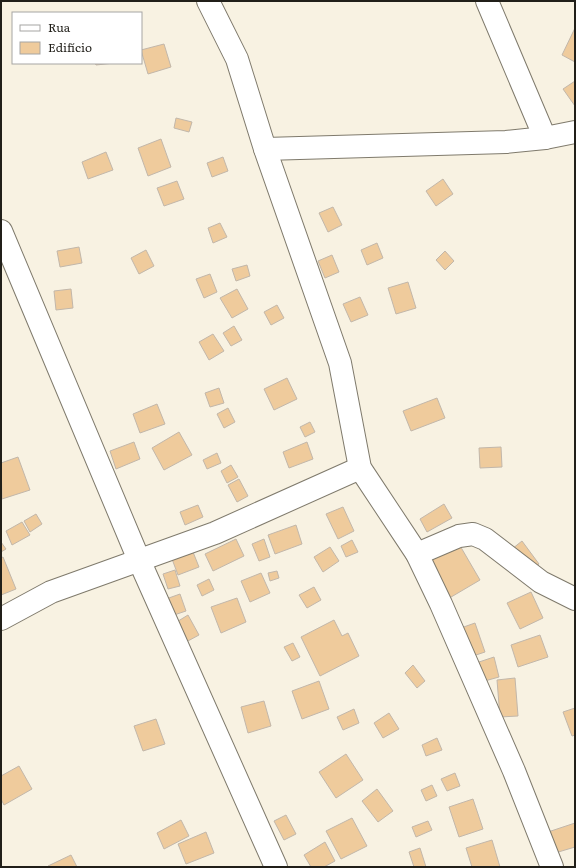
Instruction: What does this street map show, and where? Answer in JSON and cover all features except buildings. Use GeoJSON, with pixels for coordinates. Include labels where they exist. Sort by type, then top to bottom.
{"type":"FeatureCollection","features":[{"type":"Feature","properties":{"kind":"street"},"geometry":{"type":"LineString","coordinates":[[208,1],[237,59],[265,149],[340,362],[360,468],[417,554],[464,655],[514,771],[552,867]]}},
{"type":"Feature","properties":{"kind":"street"},"geometry":{"type":"LineString","coordinates":[[487,1],[545,138]]}},
{"type":"Feature","properties":{"kind":"street"},"geometry":{"type":"LineString","coordinates":[[265,149],[506,142],[545,138],[575,132]]}},
{"type":"Feature","properties":{"kind":"street"},"geometry":{"type":"LineString","coordinates":[[1,231],[139,560],[276,867]]}},
{"type":"Feature","properties":{"kind":"street"},"geometry":{"type":"LineString","coordinates":[[1,619],[51,592],[215,533],[360,468]]}},
{"type":"Feature","properties":{"kind":"street"},"geometry":{"type":"LineString","coordinates":[[417,554],[459,536],[473,534],[485,539],[541,582],[575,599]]}}]}
